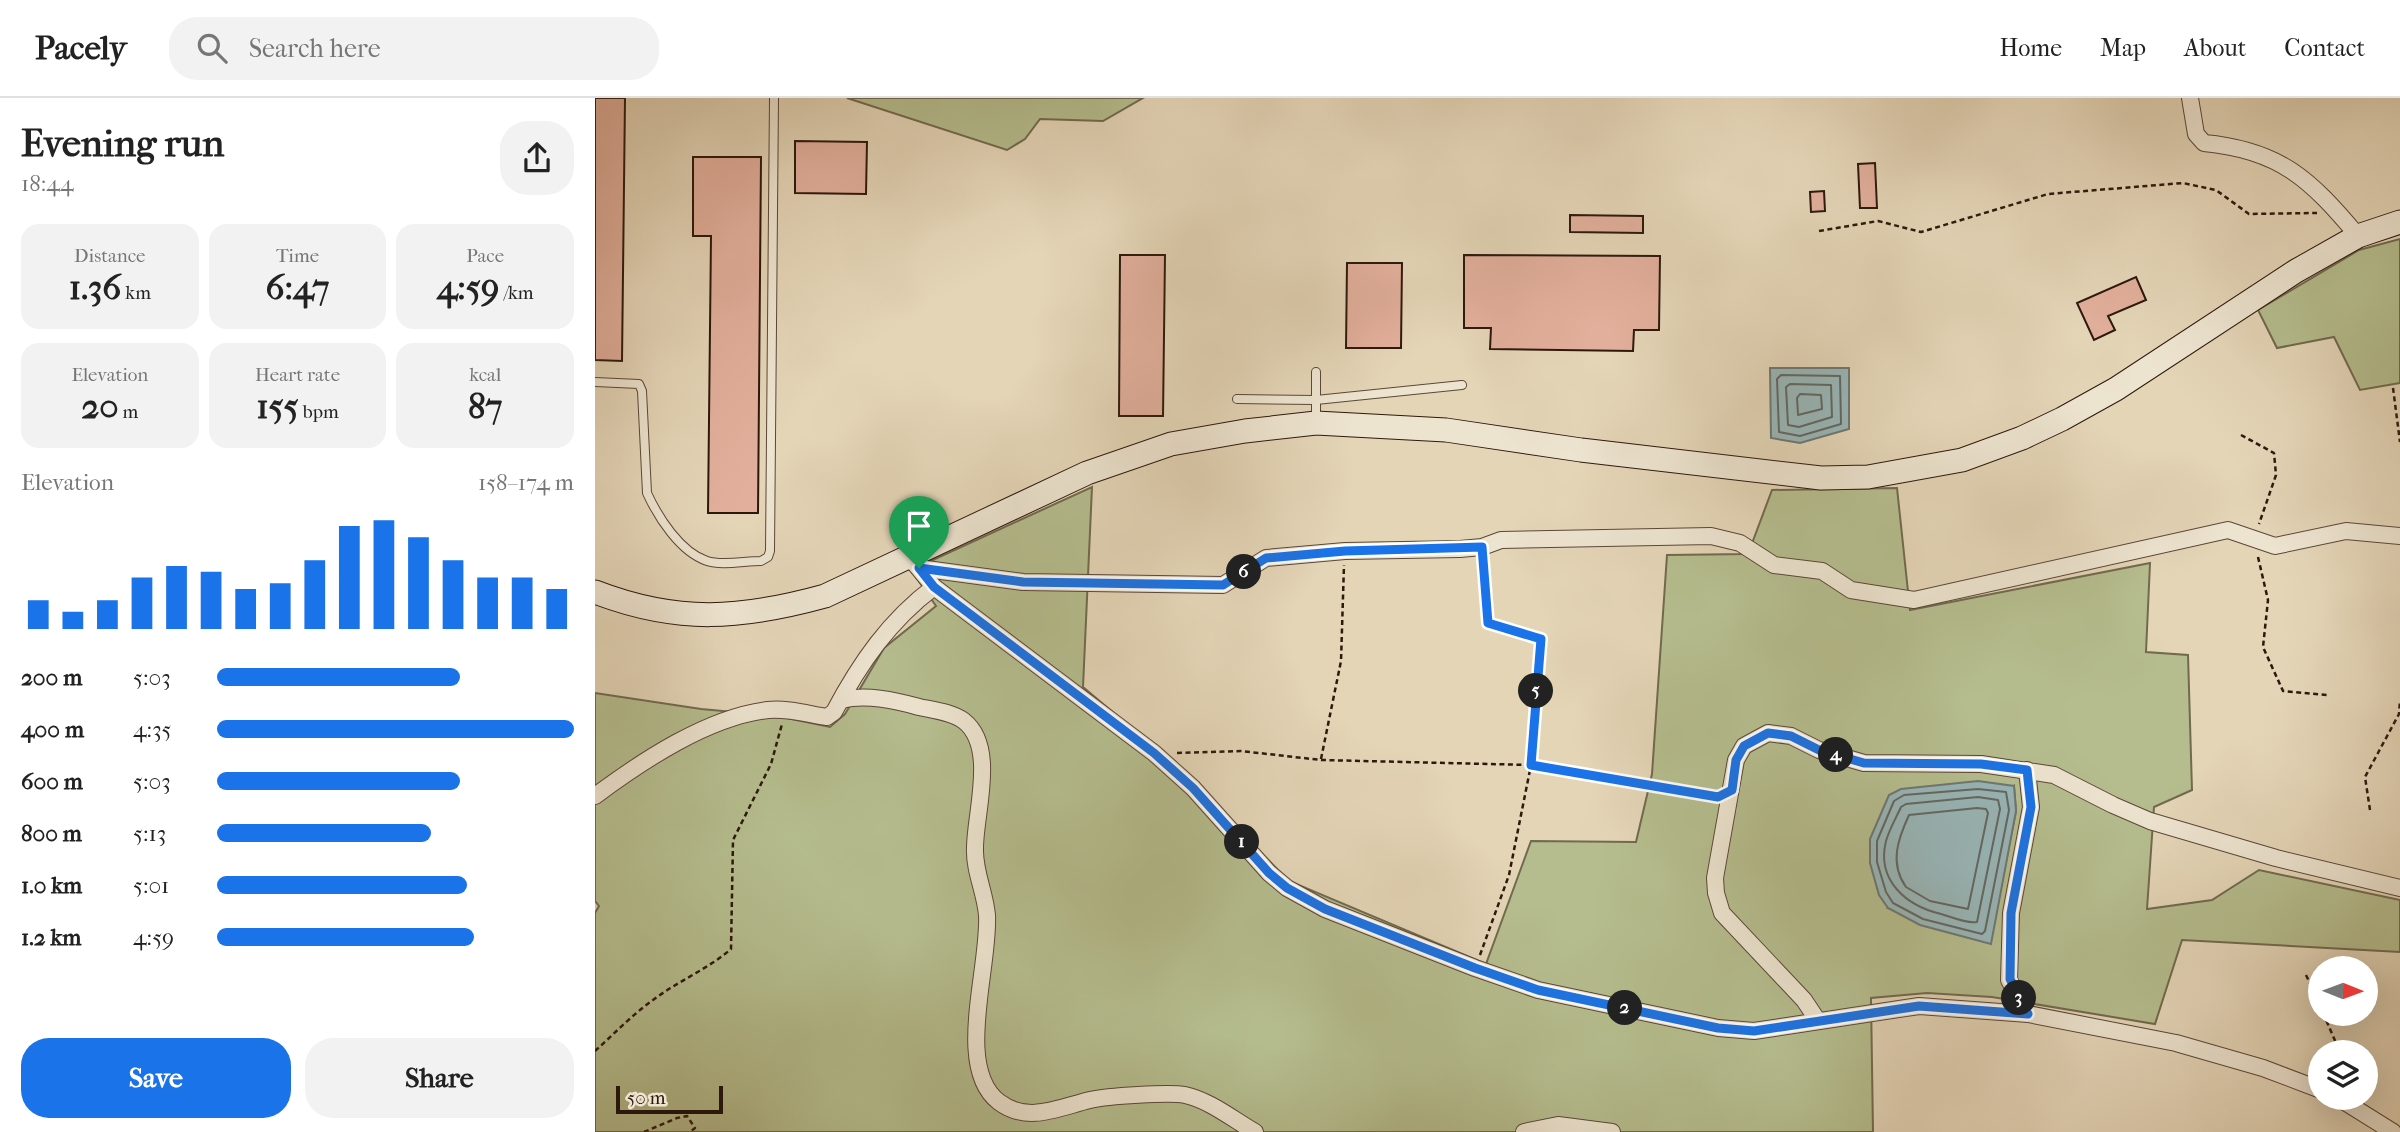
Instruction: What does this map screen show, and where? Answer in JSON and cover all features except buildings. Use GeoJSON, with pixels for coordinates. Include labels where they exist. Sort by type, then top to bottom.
{"type":"FeatureCollection","features":[{"type":"Feature","properties":{"kind":"street"},"geometry":{"type":"LineString","coordinates":[[2190,98],[2196,134],[2204,143],[2238,146],[2283,164],[2309,183],[2358,236]]}},
{"type":"Feature","properties":{"kind":"street"},"geometry":{"type":"LineString","coordinates":[[595,592],[631,606],[675,614],[734,616],[779,609],[825,596],[915,563],[1087,473],[1145,452],[1171,444],[1245,431],[1316,424],[1446,430],[1594,452],[1821,478],[1868,477],[1962,460],[2022,438],[2062,419],[2116,389],[2296,271],[2358,236],[2400,222]]}},
{"type":"Feature","properties":{"kind":"street"},"geometry":{"type":"LineString","coordinates":[[915,563],[1023,582],[1223,585],[1266,558],[1345,551],[1482,547],[1501,540],[1711,536],[1740,543],[1774,565],[1822,571],[1851,590],[1915,600],[2228,530],[2275,546],[2346,531],[2400,536]]}},
{"type":"Feature","properties":{"kind":"street"},"geometry":{"type":"LineString","coordinates":[[915,563],[934,587],[1154,753],[1193,788],[1269,873],[1287,888],[1325,909],[1475,968],[1538,990],[1718,1028],[1754,1031],[1919,1006],[2028,1014],[2176,1043],[2283,1074],[2308,1085]]}},
{"type":"Feature","properties":{"kind":"street"},"geometry":{"type":"LineString","coordinates":[[595,796],[635,766],[709,727],[768,710],[786,710],[827,717],[834,712],[872,649],[906,608],[934,587]]}},
{"type":"Feature","properties":{"kind":"street"},"geometry":{"type":"LineString","coordinates":[[841,700],[857,696],[906,703],[951,715],[965,722],[978,742],[983,768],[982,796],[975,825],[974,864],[987,914],[975,1058],[982,1084],[1000,1103],[1021,1112],[1047,1114],[1090,1100],[1185,1095],[1255,1132]]}},
{"type":"Feature","properties":{"kind":"street"},"geometry":{"type":"LineString","coordinates":[[1818,1021],[1804,1000],[1722,913],[1716,893],[1715,877],[1736,760],[1744,746],[1768,733],[1791,736],[1819,750],[1864,763],[1981,764],[2054,775],[2113,806],[2150,821],[2276,858],[2400,888]]}},
{"type":"Feature","properties":{"kind":"street"},"geometry":{"type":"LineString","coordinates":[[2027,770],[2031,807],[2011,913],[2010,979],[2028,1014]]}},
{"type":"Feature","properties":{"kind":"street"},"geometry":{"type":"LineString","coordinates":[[2360,1110],[2394,1129]]}},
{"type":"Feature","properties":{"kind":"street"},"geometry":{"type":"LineString","coordinates":[[1524,1132],[1558,1125],[1612,1132]]}},
{"type":"Feature","properties":{"kind":"lane"},"geometry":{"type":"LineString","coordinates":[[595,382],[639,384],[642,391],[647,493],[653,506],[685,549],[708,562],[761,561],[768,557],[774,98]]}},
{"type":"Feature","properties":{"kind":"lane"},"geometry":{"type":"LineString","coordinates":[[1316,372],[1316,424]]}},
{"type":"Feature","properties":{"kind":"lane"},"geometry":{"type":"LineString","coordinates":[[1237,400],[1316,400],[1462,385]]}},
{"type":"Feature","properties":{"kind":"path"},"geometry":{"type":"LineString","coordinates":[[1819,231],[1878,221],[1921,232],[2048,194],[2183,183],[2216,190],[2249,214],[2338,212]]}},
{"type":"Feature","properties":{"kind":"path"},"geometry":{"type":"LineString","coordinates":[[2393,388],[2400,442]]}},
{"type":"Feature","properties":{"kind":"path"},"geometry":{"type":"LineString","coordinates":[[2241,435],[2274,453],[2276,475],[2254,538],[2268,600],[2263,647],[2283,691],[2327,695]]}},
{"type":"Feature","properties":{"kind":"path"},"geometry":{"type":"LineString","coordinates":[[1475,968],[1509,874],[1531,765],[1541,639],[1488,623],[1482,547]]}},
{"type":"Feature","properties":{"kind":"path"},"geometry":{"type":"LineString","coordinates":[[1321,761],[1341,661],[1345,551]]}},
{"type":"Feature","properties":{"kind":"path"},"geometry":{"type":"LineString","coordinates":[[2370,810],[2365,776],[2399,714],[2400,700]]}},
{"type":"Feature","properties":{"kind":"path"},"geometry":{"type":"LineString","coordinates":[[595,1051],[650,1002],[695,972],[713,964],[731,948],[733,839],[771,764],[786,710]]}},
{"type":"Feature","properties":{"kind":"path"},"geometry":{"type":"LineString","coordinates":[[1154,753],[1241,751],[1321,761],[1531,765],[1718,797],[1732,790]]}},
{"type":"Feature","properties":{"kind":"path"},"geometry":{"type":"LineString","coordinates":[[644,1132],[687,1116],[695,1128],[690,1132]]}},
{"type":"Feature","properties":{"kind":"green space"},"geometry":{"type":"Polygon","coordinates":[[[847,98],[1143,98],[1103,121],[1040,119],[1025,139],[1007,150],[847,98]]]}},
{"type":"Feature","properties":{"kind":"green space"},"geometry":{"type":"Polygon","coordinates":[[[2400,239],[2400,383],[2360,390],[2334,337],[2277,348],[2258,310],[2359,250],[2400,239]]]}},
{"type":"Feature","properties":{"kind":"green space"},"geometry":{"type":"Polygon","coordinates":[[[1092,487],[1083,687],[1173,763],[1289,881],[1486,964],[1531,841],[1636,842],[1652,774],[1667,555],[1748,554],[1772,490],[1897,488],[1910,610],[2150,563],[2146,652],[2188,655],[2192,790],[2154,807],[2147,909],[2212,900],[2259,870],[2400,900],[2400,952],[2182,940],[2155,1024],[1992,997],[1927,993],[1871,998],[1873,1132],[595,1132],[595,913],[599,906],[595,901],[595,693],[701,709],[777,716],[830,727],[845,714],[884,648],[936,606],[911,570],[1092,487]],[[2014,786],[1888,908],[1990,943],[2016,811],[2014,786]]]}},
{"type":"Feature","properties":{"kind":"water"},"geometry":{"type":"Polygon","coordinates":[[[1770,368],[1849,368],[1849,429],[1800,443],[1771,438],[1770,368]]]}},
{"type":"Feature","properties":{"kind":"water"},"geometry":{"type":"Polygon","coordinates":[[[1978,781],[2014,786],[2016,811],[1991,944],[1920,925],[1888,908],[1879,895],[1870,863],[1870,839],[1889,795],[1901,789],[1978,781]]]}},
{"type":"Feature","properties":{"kind":"route"},"geometry":{"type":"LineString","coordinates":[[1482,547],[1488,623],[1541,639],[1531,765],[1718,797],[1732,790],[1736,760],[1744,746],[1768,733],[1791,736],[1819,750],[1864,763],[1981,764],[2027,770],[2031,807],[2011,913],[2010,979],[2028,1014],[1919,1006],[1754,1031],[1718,1028],[1538,990],[1325,909],[1287,888],[1269,873],[1193,788],[1154,753],[934,587],[919,568],[1023,582],[1223,585],[1266,558],[1345,551],[1482,547]]}}]}
